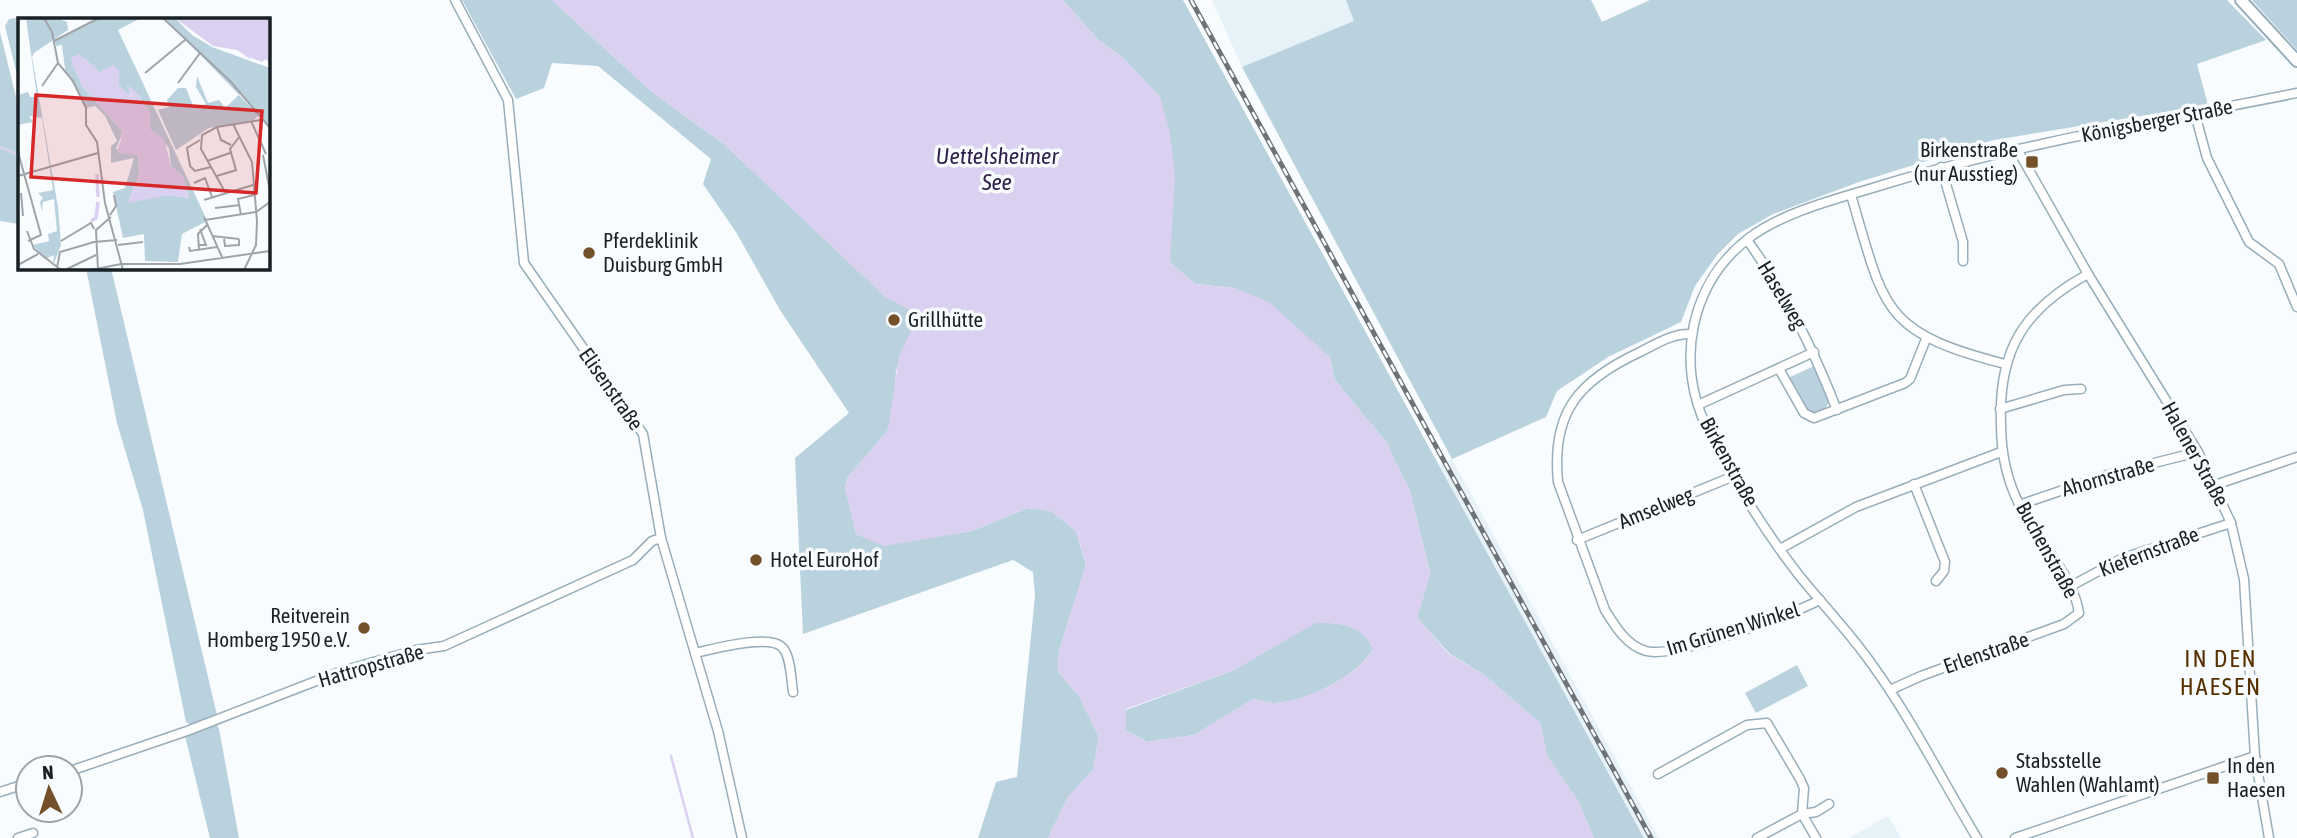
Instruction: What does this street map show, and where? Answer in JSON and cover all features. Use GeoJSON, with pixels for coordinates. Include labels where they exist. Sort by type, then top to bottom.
{"type":"FeatureCollection","features":[{"type":"Feature","properties":{"kind":"main road"},"geometry":{"type":"LineString","coordinates":[[2241,0],[2297,61]]}},
{"type":"Feature","properties":{"kind":"street","name":"Elisenstraße"},"geometry":{"type":"LineString","coordinates":[[455,0],[508,100],[524,263],[643,434],[661,538],[718,730],[742,838]]}},
{"type":"Feature","properties":{"kind":"street","name":"Königsberger Straße"},"geometry":{"type":"LineString","coordinates":[[2017,149],[2297,93]]}},
{"type":"Feature","properties":{"kind":"street"},"geometry":{"type":"LineString","coordinates":[[2194,114],[2207,158],[2249,242],[2280,264],[2297,307]]}},
{"type":"Feature","properties":{"kind":"street","name":"Birkenstraße"},"geometry":{"type":"LineString","coordinates":[[1977,838],[1890,690],[1851,635],[1780,549],[1734,476],[1698,405],[1691,374],[1691,334],[1704,292],[1722,265],[1746,240],[1779,222],[1851,195],[1941,167],[2017,149]]}},
{"type":"Feature","properties":{"kind":"street","name":"Halener Straße"},"geometry":{"type":"LineString","coordinates":[[2017,149],[2088,274],[2198,452],[2231,523],[2244,579],[2255,756],[2269,838]]}},
{"type":"Feature","properties":{"kind":"street"},"geometry":{"type":"LineString","coordinates":[[1941,167],[1963,242],[1963,261]]}},
{"type":"Feature","properties":{"kind":"street"},"geometry":{"type":"LineString","coordinates":[[1851,195],[1882,295],[1902,321],[1926,339],[2005,364]]}},
{"type":"Feature","properties":{"kind":"street","name":"Haselweg"},"geometry":{"type":"LineString","coordinates":[[1746,240],[1776,279],[1814,352],[1837,410]]}},
{"type":"Feature","properties":{"kind":"street","name":"Buchenstraße"},"geometry":{"type":"LineString","coordinates":[[2079,613],[2069,587],[2019,505],[2001,452],[2000,409],[2005,364],[2018,333],[2053,296],[2088,274]]}},
{"type":"Feature","properties":{"kind":"street","name":"Im Grünen Winkel"},"geometry":{"type":"LineString","coordinates":[[1691,334],[1680,333],[1607,367],[1586,384],[1569,408],[1560,428],[1556,461],[1561,493],[1605,610],[1627,639],[1647,651],[1675,650],[1820,600]]}},
{"type":"Feature","properties":{"kind":"street"},"geometry":{"type":"LineString","coordinates":[[1779,369],[1808,417],[1837,410],[1905,383],[1910,379],[1926,339]]}},
{"type":"Feature","properties":{"kind":"street","name":"Haselweg"},"geometry":{"type":"LineString","coordinates":[[1698,405],[1814,352]]}},
{"type":"Feature","properties":{"kind":"street"},"geometry":{"type":"LineString","coordinates":[[2000,409],[2064,390],[2081,389]]}},
{"type":"Feature","properties":{"kind":"street"},"geometry":{"type":"LineString","coordinates":[[1780,549],[1856,507],[2001,452]]}},
{"type":"Feature","properties":{"kind":"street","name":"Ahornstraße"},"geometry":{"type":"LineString","coordinates":[[2019,505],[2110,474],[2198,452]]}},
{"type":"Feature","properties":{"kind":"street"},"geometry":{"type":"LineString","coordinates":[[2215,485],[2297,457]]}},
{"type":"Feature","properties":{"kind":"street","name":"Amselweg"},"geometry":{"type":"LineString","coordinates":[[1577,540],[1734,476]]}},
{"type":"Feature","properties":{"kind":"street"},"geometry":{"type":"LineString","coordinates":[[1914,484],[1945,562],[1944,571],[1936,581]]}},
{"type":"Feature","properties":{"kind":"street","name":"Kiefernstraße"},"geometry":{"type":"LineString","coordinates":[[2069,587],[2123,558],[2231,523]]}},
{"type":"Feature","properties":{"kind":"street","name":"Hattropstraße"},"geometry":{"type":"LineString","coordinates":[[84,766],[187,731],[342,671],[458,641],[633,560],[652,541],[661,538]]}},
{"type":"Feature","properties":{"kind":"street","name":"Erlenstraße"},"geometry":{"type":"LineString","coordinates":[[1890,690],[1920,676],[2064,624],[2079,613]]}},
{"type":"Feature","properties":{"kind":"street"},"geometry":{"type":"LineString","coordinates":[[695,653],[760,642],[775,643],[785,652],[793,692]]}},
{"type":"Feature","properties":{"kind":"street"},"geometry":{"type":"LineString","coordinates":[[1658,774],[1747,725],[1767,723],[1804,788],[1802,814],[1816,838]]}},
{"type":"Feature","properties":{"kind":"street"},"geometry":{"type":"LineString","coordinates":[[2015,838],[2255,756]]}},
{"type":"Feature","properties":{"kind":"street"},"geometry":{"type":"LineString","coordinates":[[1756,838],[1802,814],[1829,804]]}},
{"type":"Feature","properties":{"kind":"street"},"geometry":{"type":"LineString","coordinates":[[18,838],[33,833]]}},
{"type":"Feature","properties":{"kind":"shaded area"},"geometry":{"type":"Polygon","coordinates":[[[462,0],[552,0],[652,92],[724,144],[886,297],[909,309],[913,327],[896,371],[894,404],[888,430],[848,477],[845,486],[856,534],[884,545],[972,531],[1028,508],[1051,511],[1076,531],[1086,565],[1059,651],[1058,671],[1079,696],[1099,737],[1093,770],[1068,797],[1048,838],[978,838],[996,782],[1017,777],[1035,596],[1033,572],[1013,560],[803,634],[795,458],[849,413],[780,310],[736,232],[703,184],[711,159],[598,66],[552,63],[544,88],[516,99],[462,0]]]}},
{"type":"Feature","properties":{"kind":"shaded area"},"geometry":{"type":"Polygon","coordinates":[[[1063,0],[1183,0],[1644,838],[1594,838],[1578,801],[1547,756],[1540,723],[1483,674],[1450,654],[1417,618],[1430,573],[1410,491],[1386,442],[1335,380],[1329,356],[1235,288],[1195,284],[1170,262],[1160,97],[1123,58],[1098,40],[1063,0]]]}},
{"type":"Feature","properties":{"kind":"shaded area"},"geometry":{"type":"Polygon","coordinates":[[[1212,0],[1346,0],[1354,21],[1242,67],[1212,0]]]}},
{"type":"Feature","properties":{"kind":"shaded area"},"geometry":{"type":"Polygon","coordinates":[[[1346,0],[1591,0],[1602,22],[1650,0],[2227,0],[2266,40],[2197,64],[2208,105],[1994,140],[1859,182],[1773,214],[1738,234],[1717,255],[1695,286],[1681,322],[1608,357],[1557,391],[1546,417],[1452,459],[1242,67],[1354,21],[1346,0]]]}},
{"type":"Feature","properties":{"kind":"shaded area"},"geometry":{"type":"Polygon","coordinates":[[[2252,0],[2297,0],[2297,50],[2252,0]]]}},
{"type":"Feature","properties":{"kind":"shaded area"},"geometry":{"type":"Polygon","coordinates":[[[18,18],[18,79],[5,26],[9,19],[18,18]]]}},
{"type":"Feature","properties":{"kind":"shaded area"},"geometry":{"type":"Polygon","coordinates":[[[0,32],[18,105],[18,224],[0,221],[0,32]]]}},
{"type":"Feature","properties":{"kind":"shaded area"},"geometry":{"type":"Polygon","coordinates":[[[86,270],[111,270],[217,715],[191,725],[186,722],[143,510],[117,423],[86,270]]]}},
{"type":"Feature","properties":{"kind":"shaded area"},"geometry":{"type":"Polygon","coordinates":[[[1814,366],[1829,402],[1824,411],[1815,414],[1805,409],[1788,378],[1814,366]]]}},
{"type":"Feature","properties":{"kind":"shaded area"},"geometry":{"type":"Polygon","coordinates":[[[1452,459],[1659,838],[1644,838],[1578,720],[1439,465],[1452,459]]]}},
{"type":"Feature","properties":{"kind":"shaded area"},"geometry":{"type":"Polygon","coordinates":[[[1316,622],[1350,626],[1363,634],[1373,649],[1356,669],[1330,686],[1287,702],[1271,703],[1253,699],[1194,735],[1147,742],[1126,730],[1126,710],[1234,670],[1316,622]]]}},
{"type":"Feature","properties":{"kind":"shaded area"},"geometry":{"type":"Polygon","coordinates":[[[1797,665],[1808,686],[1756,713],[1745,693],[1797,665]]]}},
{"type":"Feature","properties":{"kind":"shaded area"},"geometry":{"type":"Polygon","coordinates":[[[216,723],[239,838],[210,838],[185,736],[216,723]]]}},
{"type":"Feature","properties":{"kind":"shaded area"},"geometry":{"type":"Polygon","coordinates":[[[1888,816],[1901,838],[1849,838],[1888,816]]]}},
{"type":"Feature","properties":{"kind":"water","name":"Uettelsheimer See"},"geometry":{"type":"Polygon","coordinates":[[[552,0],[1063,0],[1098,40],[1123,58],[1160,97],[1170,133],[1175,176],[1170,262],[1195,284],[1235,288],[1269,302],[1329,356],[1335,380],[1386,442],[1410,491],[1430,574],[1417,618],[1449,654],[1483,674],[1540,723],[1547,756],[1578,801],[1594,838],[1048,838],[1068,797],[1093,770],[1099,737],[1079,696],[1058,671],[1059,651],[1086,564],[1076,531],[1051,511],[1028,508],[972,531],[884,546],[856,534],[845,487],[848,477],[888,430],[899,356],[913,327],[909,309],[886,298],[724,144],[652,92],[552,0]],[[1316,623],[1234,670],[1126,709],[1126,730],[1147,742],[1194,735],[1253,699],[1272,703],[1287,702],[1330,686],[1356,669],[1373,649],[1357,630],[1342,625],[1316,623]]]}},
{"type":"Feature","properties":{"kind":"waterway"},"geometry":{"type":"LineString","coordinates":[[0,147],[18,155]]}},
{"type":"Feature","properties":{"kind":"waterway"},"geometry":{"type":"LineString","coordinates":[[671,756],[693,838]]}},
{"type":"Feature","properties":{"kind":"railway"},"geometry":{"type":"LineString","coordinates":[[1191,0],[1651,838]]}},
{"type":"Feature","properties":{"kind":"place","name":"Birkenstraße (nur Ausstieg)"},"geometry":{"type":"Point","coordinates":[2032,162]}},
{"type":"Feature","properties":{"kind":"place","name":"Pferdeklinik Duisburg GmbH"},"geometry":{"type":"Point","coordinates":[589,253]}},
{"type":"Feature","properties":{"kind":"place","name":"Grillhütte"},"geometry":{"type":"Point","coordinates":[894,320]}},
{"type":"Feature","properties":{"kind":"place","name":"Hotel EuroHof"},"geometry":{"type":"Point","coordinates":[756,560]}},
{"type":"Feature","properties":{"kind":"place","name":"Reitverein Homberg 1950 e.V."},"geometry":{"type":"Point","coordinates":[364,628]}},
{"type":"Feature","properties":{"kind":"place","name":"Stabsstelle Wahlen (Wahlamt)"},"geometry":{"type":"Point","coordinates":[2002,773]}},
{"type":"Feature","properties":{"kind":"place","name":"In den Haesen"},"geometry":{"type":"Point","coordinates":[2213,778]}},
{"type":"Feature","properties":{"kind":"district","name":"IN DEN HAESEN"},"geometry":{"type":"Point","coordinates":[2221,673]}}]}
